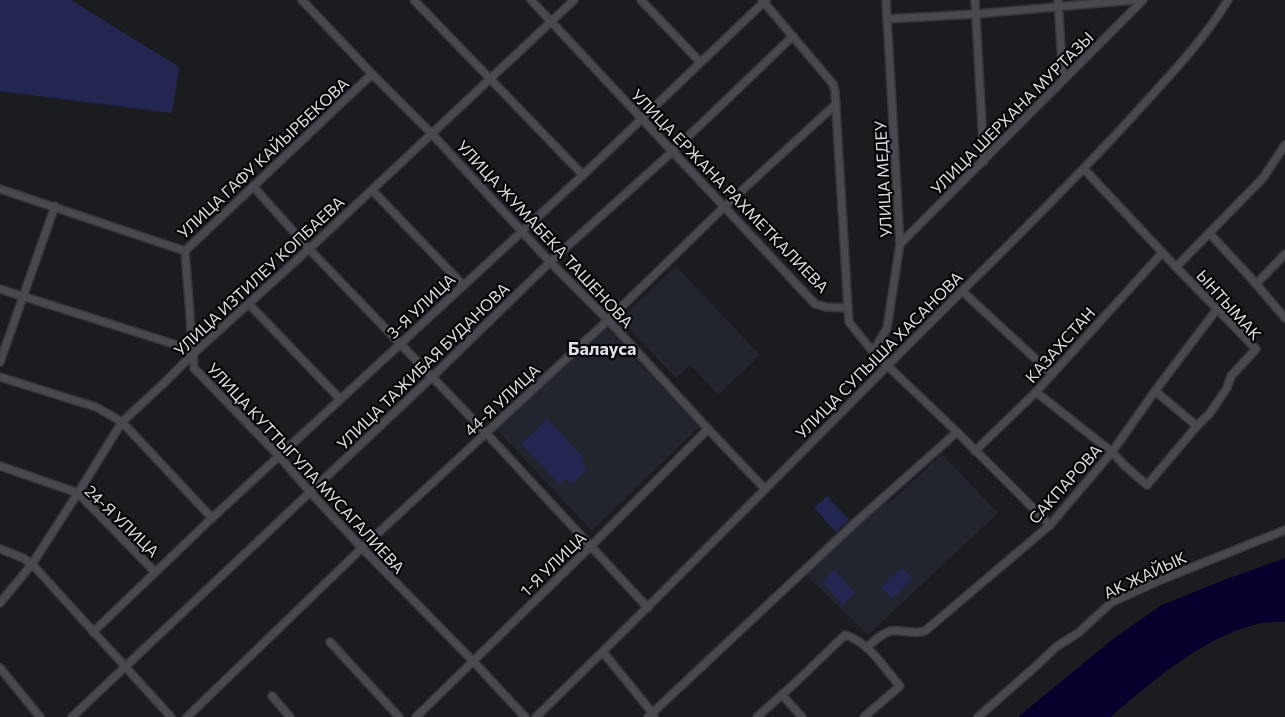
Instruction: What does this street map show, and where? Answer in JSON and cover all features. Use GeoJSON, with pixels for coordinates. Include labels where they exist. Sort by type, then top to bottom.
{"type":"FeatureCollection","features":[{"type":"Feature","properties":{"kind":"street","name":"УЛИЦА ЖУМАБЕКА ТАШЕНОВА"},"geometry":{"type":"LineString","coordinates":[[302,0],[432,134],[765,489]]}},
{"type":"Feature","properties":{"kind":"street"},"geometry":{"type":"LineString","coordinates":[[414,0],[583,174]]}},
{"type":"Feature","properties":{"kind":"street","name":"УЛИЦА ЕРЖАНА РАХМЕТКАЛИЕВА"},"geometry":{"type":"LineString","coordinates":[[531,0],[815,304],[848,308]]}},
{"type":"Feature","properties":{"kind":"street","name":"УЛИЦА ИЗТИЛЕУ КОПБАЕВА"},"geometry":{"type":"LineString","coordinates":[[0,603],[32,564],[122,422],[574,0]]}},
{"type":"Feature","properties":{"kind":"street"},"geometry":{"type":"LineString","coordinates":[[641,0],[700,62]]}},
{"type":"Feature","properties":{"kind":"street","name":"УЛИЦА МЕДЕУ"},"geometry":{"type":"LineString","coordinates":[[873,352],[887,328],[900,244],[886,0]]}},
{"type":"Feature","properties":{"kind":"street"},"geometry":{"type":"LineString","coordinates":[[975,0],[984,161]]}},
{"type":"Feature","properties":{"kind":"street"},"geometry":{"type":"LineString","coordinates":[[887,19],[976,14],[1058,3],[1134,0]]}},
{"type":"Feature","properties":{"kind":"street","name":"УЛИЦА ШЕРХАНА МУРТАЗЫ"},"geometry":{"type":"LineString","coordinates":[[900,244],[1143,0]]}},
{"type":"Feature","properties":{"kind":"street","name":"УЛИЦА СУПЫША ХАСАНОВА"},"geometry":{"type":"LineString","coordinates":[[536,717],[648,608],[1084,169],[1195,47],[1228,0]]}},
{"type":"Feature","properties":{"kind":"street"},"geometry":{"type":"LineString","coordinates":[[764,1],[833,84],[849,322],[873,352],[1050,525]]}},
{"type":"Feature","properties":{"kind":"street","name":"3-Я УЛИЦА"},"geometry":{"type":"LineString","coordinates":[[93,632],[212,518],[643,119],[764,1]]}},
{"type":"Feature","properties":{"kind":"street"},"geometry":{"type":"LineString","coordinates":[[1058,3],[1063,80]]}},
{"type":"Feature","properties":{"kind":"street","name":"УЛИЦА ТАЖИБАЯ БУДАНОВА"},"geometry":{"type":"LineString","coordinates":[[72,717],[432,377],[550,262],[673,151],[793,36]]}},
{"type":"Feature","properties":{"kind":"street","name":"УЛИЦА ГАФУ КАЙЫРБЕКОВА"},"geometry":{"type":"LineString","coordinates":[[0,189],[185,251],[372,74]]}},
{"type":"Feature","properties":{"kind":"street","name":"44-Я УЛИЦА"},"geometry":{"type":"LineString","coordinates":[[187,717],[362,548],[836,104]]}},
{"type":"Feature","properties":{"kind":"street"},"geometry":{"type":"LineString","coordinates":[[1176,267],[1263,178],[1285,146]]}},
{"type":"Feature","properties":{"kind":"street","name":"ЫНТЫМАК"},"geometry":{"type":"LineString","coordinates":[[1084,169],[1256,349],[1231,376],[1227,388],[1210,413],[1147,485],[1112,452]]}},
{"type":"Feature","properties":{"kind":"street"},"geometry":{"type":"LineString","coordinates":[[253,186],[309,249],[486,433],[648,608]]}},
{"type":"Feature","properties":{"kind":"street"},"geometry":{"type":"LineString","coordinates":[[372,190],[463,285]]}},
{"type":"Feature","properties":{"kind":"street"},"geometry":{"type":"LineString","coordinates":[[0,362],[55,206]]}},
{"type":"Feature","properties":{"kind":"street"},"geometry":{"type":"LineString","coordinates":[[1209,233],[1285,318]]}},
{"type":"Feature","properties":{"kind":"street"},"geometry":{"type":"LineString","coordinates":[[185,251],[193,354]]}},
{"type":"Feature","properties":{"kind":"street","name":"КАЗАХСТАН"},"geometry":{"type":"LineString","coordinates":[[975,452],[1036,392],[1162,253]]}},
{"type":"Feature","properties":{"kind":"street"},"geometry":{"type":"LineString","coordinates":[[1256,284],[1285,254]]}},
{"type":"Feature","properties":{"kind":"street","name":"УЛИЦА КУТТЫГУЛА МУСАГАЛИЕВА"},"geometry":{"type":"LineString","coordinates":[[0,289],[180,346],[193,354],[194,368],[279,456],[362,548],[525,717]]}},
{"type":"Feature","properties":{"kind":"street"},"geometry":{"type":"LineString","coordinates":[[962,291],[1052,374]]}},
{"type":"Feature","properties":{"kind":"street"},"geometry":{"type":"LineString","coordinates":[[249,304],[340,399]]}},
{"type":"Feature","properties":{"kind":"street","name":"САКПАРОВА"},"geometry":{"type":"LineString","coordinates":[[867,647],[881,635],[892,631],[918,633],[925,631],[1050,525],[1112,452],[1217,309]]}},
{"type":"Feature","properties":{"kind":"street"},"geometry":{"type":"LineString","coordinates":[[0,376],[96,407],[122,422],[212,518]]}},
{"type":"Feature","properties":{"kind":"street"},"geometry":{"type":"LineString","coordinates":[[1155,391],[1197,426]]}},
{"type":"Feature","properties":{"kind":"street"},"geometry":{"type":"LineString","coordinates":[[1036,392],[1112,452]]}},
{"type":"Feature","properties":{"kind":"street","name":"1-Я УЛИЦА"},"geometry":{"type":"LineString","coordinates":[[416,717],[708,429]]}},
{"type":"Feature","properties":{"kind":"street"},"geometry":{"type":"LineString","coordinates":[[603,652],[652,716],[857,521],[957,432]]}},
{"type":"Feature","properties":{"kind":"street","name":"24-Я УЛИЦА"},"geometry":{"type":"LineString","coordinates":[[0,466],[78,493],[155,572]]}},
{"type":"Feature","properties":{"kind":"street","name":"АК ЖАЙЫК"},"geometry":{"type":"LineString","coordinates":[[978,717],[1056,647],[1078,633],[1112,602],[1285,530]]}},
{"type":"Feature","properties":{"kind":"street"},"geometry":{"type":"LineString","coordinates":[[0,549],[32,564],[171,717]]}},
{"type":"Feature","properties":{"kind":"street"},"geometry":{"type":"LineString","coordinates":[[757,717],[845,635],[854,637],[867,647],[900,686],[864,717]]}},
{"type":"Feature","properties":{"kind":"street"},"geometry":{"type":"LineString","coordinates":[[330,642],[399,717]]}},
{"type":"Feature","properties":{"kind":"street"},"geometry":{"type":"LineString","coordinates":[[0,668],[40,717]]}},
{"type":"Feature","properties":{"kind":"street"},"geometry":{"type":"LineString","coordinates":[[782,695],[802,717]]}},
{"type":"Feature","properties":{"kind":"street"},"geometry":{"type":"LineString","coordinates":[[272,696],[290,717]]}},
{"type":"Feature","properties":{"kind":"shaded area"},"geometry":{"type":"Polygon","coordinates":[[[0,0],[71,0],[179,67],[172,113],[0,91],[0,0]]]}},
{"type":"Feature","properties":{"kind":"shaded area"},"geometry":{"type":"Polygon","coordinates":[[[676,266],[760,355],[718,395],[690,365],[676,378],[620,319],[676,266]]]}},
{"type":"Feature","properties":{"kind":"shaded area"},"geometry":{"type":"Polygon","coordinates":[[[606,327],[699,427],[592,531],[497,430],[606,327]]]}},
{"type":"Feature","properties":{"kind":"shaded area"},"geometry":{"type":"Polygon","coordinates":[[[547,419],[585,459],[582,463],[587,469],[572,484],[566,478],[560,484],[521,444],[547,419]]]}},
{"type":"Feature","properties":{"kind":"shaded area"},"geometry":{"type":"Polygon","coordinates":[[[942,454],[998,513],[868,635],[805,574],[885,501],[888,504],[942,454]]]}},
{"type":"Feature","properties":{"kind":"shaded area"},"geometry":{"type":"Polygon","coordinates":[[[827,496],[849,520],[836,532],[814,508],[827,496]]]}},
{"type":"Feature","properties":{"kind":"shaded area"},"geometry":{"type":"Polygon","coordinates":[[[1285,558],[1285,622],[1253,625],[1215,640],[1160,676],[1111,717],[1018,717],[1113,639],[1160,606],[1285,558]]]}},
{"type":"Feature","properties":{"kind":"shaded area"},"geometry":{"type":"Polygon","coordinates":[[[902,568],[913,579],[892,599],[881,587],[902,568]]]}},
{"type":"Feature","properties":{"kind":"shaded area"},"geometry":{"type":"Polygon","coordinates":[[[834,570],[855,593],[843,605],[822,582],[834,570]]]}},
{"type":"Feature","properties":{"kind":"district","name":"Балауса"},"geometry":{"type":"Point","coordinates":[602,349]}}]}
